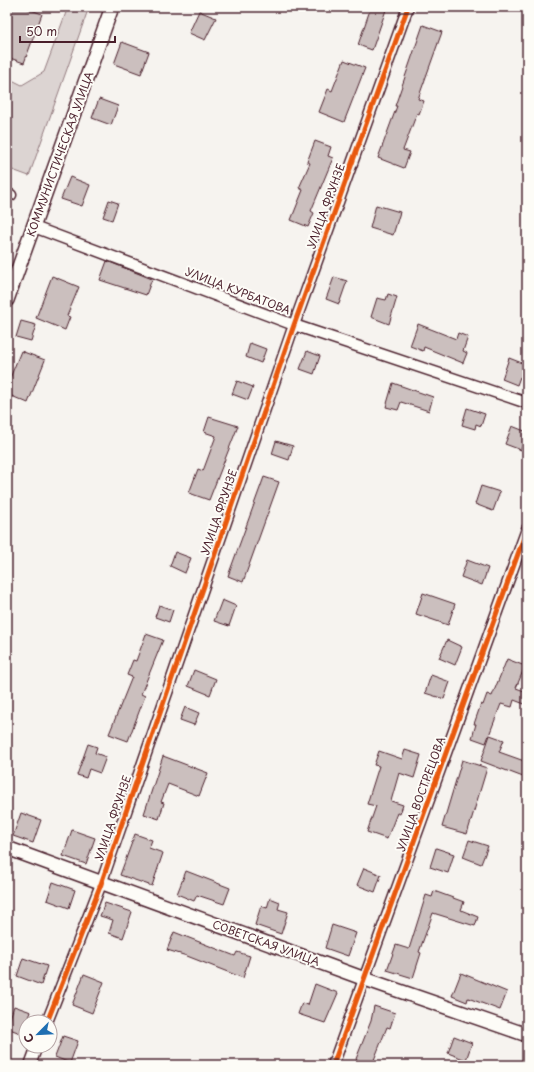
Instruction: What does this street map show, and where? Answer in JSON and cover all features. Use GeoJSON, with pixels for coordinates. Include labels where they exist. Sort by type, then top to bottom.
{"type":"FeatureCollection","features":[{"type":"Feature","properties":{"kind":"street","name":"КОММУНИСТИЧЕСКАЯ УЛИЦА"},"geometry":{"type":"LineString","coordinates":[[7,300],[112,7]]}},
{"type":"Feature","properties":{"kind":"street","name":"УЛИЦА ФРУНЗЕ"},"geometry":{"type":"LineString","coordinates":[[50,1014],[101,884],[294,325],[408,7]]}},
{"type":"Feature","properties":{"kind":"street","name":"УЛИЦА КУРБАТОВА"},"geometry":{"type":"LineString","coordinates":[[34,227],[294,325],[527,403]]}},
{"type":"Feature","properties":{"kind":"street","name":"УЛИЦА ВОСТРЕЦОВА"},"geometry":{"type":"LineString","coordinates":[[334,1065],[527,529]]}},
{"type":"Feature","properties":{"kind":"street","name":"СОВЕТСКАЯ УЛИЦА"},"geometry":{"type":"LineString","coordinates":[[7,848],[101,884],[365,979],[527,1035]]}},
{"type":"Feature","properties":{"kind":"street"},"geometry":{"type":"LineString","coordinates":[[30,1065],[34,1054]]}},
{"type":"Feature","properties":{"kind":"shaded area"},"geometry":{"type":"Polygon","coordinates":[[[68,7],[89,7],[29,176],[7,168],[7,81],[10,79],[22,85],[44,72],[68,7]]]}},
{"type":"Feature","properties":{"kind":"building"},"geometry":{"type":"Polygon","coordinates":[[[7,7],[23,7],[42,14],[24,63],[7,57],[7,7]]]}},
{"type":"Feature","properties":{"kind":"building"},"geometry":{"type":"Polygon","coordinates":[[[371,7],[387,7],[372,50],[358,45],[371,7]]]}},
{"type":"Feature","properties":{"kind":"building"},"geometry":{"type":"Polygon","coordinates":[[[199,11],[216,18],[205,40],[189,33],[199,11]]]}},
{"type":"Feature","properties":{"kind":"building"},"geometry":{"type":"Polygon","coordinates":[[[423,25],[442,32],[418,99],[424,101],[419,114],[417,113],[403,150],[410,152],[404,168],[378,158],[397,106],[395,106],[423,25]]]}},
{"type":"Feature","properties":{"kind":"building"},"geometry":{"type":"Polygon","coordinates":[[[122,42],[149,52],[141,74],[114,64],[122,42]]]}},
{"type":"Feature","properties":{"kind":"building"},"geometry":{"type":"Polygon","coordinates":[[[344,60],[365,68],[344,122],[319,112],[328,89],[332,91],[344,60]]]}},
{"type":"Feature","properties":{"kind":"building"},"geometry":{"type":"Polygon","coordinates":[[[99,99],[118,106],[111,125],[92,118],[99,99]]]}},
{"type":"Feature","properties":{"kind":"building"},"geometry":{"type":"Polygon","coordinates":[[[315,141],[331,147],[328,156],[333,158],[311,211],[314,213],[308,227],[291,220],[303,190],[299,188],[310,163],[307,162],[315,141]]]}},
{"type":"Feature","properties":{"kind":"building"},"geometry":{"type":"Polygon","coordinates":[[[70,177],[90,185],[82,206],[61,199],[70,177]]]}},
{"type":"Feature","properties":{"kind":"building"},"geometry":{"type":"Polygon","coordinates":[[[109,200],[118,203],[112,220],[103,217],[109,200]]]}},
{"type":"Feature","properties":{"kind":"building"},"geometry":{"type":"Polygon","coordinates":[[[376,205],[400,212],[393,235],[370,228],[376,205]]]}},
{"type":"Feature","properties":{"kind":"building"},"geometry":{"type":"Polygon","coordinates":[[[107,261],[152,279],[146,295],[100,280],[107,261]]]}},
{"type":"Feature","properties":{"kind":"building"},"geometry":{"type":"Polygon","coordinates":[[[52,276],[79,287],[67,316],[70,317],[65,330],[36,318],[52,276]]]}},
{"type":"Feature","properties":{"kind":"building"},"geometry":{"type":"Polygon","coordinates":[[[334,277],[347,281],[339,304],[326,299],[334,277]]]}},
{"type":"Feature","properties":{"kind":"building"},"geometry":{"type":"Polygon","coordinates":[[[388,294],[397,297],[389,324],[371,317],[377,298],[386,300],[388,294]]]}},
{"type":"Feature","properties":{"kind":"building"},"geometry":{"type":"Polygon","coordinates":[[[21,321],[36,325],[31,341],[16,337],[21,321]]]}},
{"type":"Feature","properties":{"kind":"building"},"geometry":{"type":"Polygon","coordinates":[[[418,324],[456,339],[458,333],[468,337],[463,351],[467,353],[463,363],[424,347],[423,351],[410,346],[418,324]]]}},
{"type":"Feature","properties":{"kind":"building"},"geometry":{"type":"Polygon","coordinates":[[[250,343],[266,349],[261,363],[246,357],[250,343]]]}},
{"type":"Feature","properties":{"kind":"building"},"geometry":{"type":"Polygon","coordinates":[[[21,351],[45,360],[28,403],[7,394],[7,377],[10,378],[21,351]]]}},
{"type":"Feature","properties":{"kind":"building"},"geometry":{"type":"Polygon","coordinates":[[[307,351],[320,356],[314,374],[300,369],[307,351]]]}},
{"type":"Feature","properties":{"kind":"building"},"geometry":{"type":"Polygon","coordinates":[[[509,358],[527,365],[527,380],[520,377],[517,385],[502,379],[509,358]]]}},
{"type":"Feature","properties":{"kind":"building"},"geometry":{"type":"Polygon","coordinates":[[[237,381],[253,387],[248,400],[232,394],[237,381]]]}},
{"type":"Feature","properties":{"kind":"building"},"geometry":{"type":"Polygon","coordinates":[[[393,383],[433,397],[429,411],[401,402],[398,410],[386,407],[393,383]]]}},
{"type":"Feature","properties":{"kind":"building"},"geometry":{"type":"Polygon","coordinates":[[[467,408],[485,414],[481,426],[476,424],[475,429],[462,425],[467,408]]]}},
{"type":"Feature","properties":{"kind":"building"},"geometry":{"type":"Polygon","coordinates":[[[209,417],[238,426],[209,500],[189,493],[198,469],[203,471],[216,436],[204,432],[209,417]]]}},
{"type":"Feature","properties":{"kind":"building"},"geometry":{"type":"Polygon","coordinates":[[[512,426],[527,432],[521,450],[505,444],[512,426]]]}},
{"type":"Feature","properties":{"kind":"building"},"geometry":{"type":"Polygon","coordinates":[[[276,441],[293,446],[289,460],[272,454],[276,441]]]}},
{"type":"Feature","properties":{"kind":"building"},"geometry":{"type":"Polygon","coordinates":[[[264,477],[279,482],[243,582],[228,576],[264,477]]]}},
{"type":"Feature","properties":{"kind":"building"},"geometry":{"type":"Polygon","coordinates":[[[481,486],[500,492],[493,511],[475,504],[481,486]]]}},
{"type":"Feature","properties":{"kind":"building"},"geometry":{"type":"Polygon","coordinates":[[[175,552],[191,558],[185,573],[170,566],[175,552]]]}},
{"type":"Feature","properties":{"kind":"building"},"geometry":{"type":"Polygon","coordinates":[[[467,560],[488,568],[482,585],[461,577],[467,560]]]}},
{"type":"Feature","properties":{"kind":"building"},"geometry":{"type":"Polygon","coordinates":[[[423,593],[455,604],[448,625],[416,614],[423,593]]]}},
{"type":"Feature","properties":{"kind":"building"},"geometry":{"type":"Polygon","coordinates":[[[222,600],[236,606],[229,626],[214,621],[222,600]]]}},
{"type":"Feature","properties":{"kind":"building"},"geometry":{"type":"Polygon","coordinates":[[[159,605],[173,610],[169,622],[155,617],[159,605]]]}},
{"type":"Feature","properties":{"kind":"building"},"geometry":{"type":"Polygon","coordinates":[[[146,634],[163,640],[141,694],[145,696],[128,741],[109,734],[132,677],[127,675],[133,660],[136,661],[146,634]]]}},
{"type":"Feature","properties":{"kind":"building"},"geometry":{"type":"Polygon","coordinates":[[[447,640],[462,647],[455,665],[439,658],[447,640]]]}},
{"type":"Feature","properties":{"kind":"building"},"geometry":{"type":"Polygon","coordinates":[[[507,659],[525,666],[516,688],[527,692],[527,705],[514,700],[512,707],[501,704],[486,743],[472,738],[476,724],[474,724],[481,704],[483,705],[487,694],[492,696],[507,659]]]}},
{"type":"Feature","properties":{"kind":"building"},"geometry":{"type":"Polygon","coordinates":[[[194,670],[216,679],[210,695],[188,686],[194,670]]]}},
{"type":"Feature","properties":{"kind":"building"},"geometry":{"type":"Polygon","coordinates":[[[431,675],[450,682],[444,699],[425,693],[431,675]]]}},
{"type":"Feature","properties":{"kind":"building"},"geometry":{"type":"Polygon","coordinates":[[[185,707],[199,713],[194,725],[180,720],[185,707]]]}},
{"type":"Feature","properties":{"kind":"building"},"geometry":{"type":"Polygon","coordinates":[[[490,735],[504,740],[499,752],[527,762],[523,777],[481,761],[490,735]]]}},
{"type":"Feature","properties":{"kind":"building"},"geometry":{"type":"Polygon","coordinates":[[[88,744],[97,747],[95,753],[106,757],[100,773],[89,769],[86,778],[77,775],[88,744]]]}},
{"type":"Feature","properties":{"kind":"building"},"geometry":{"type":"Polygon","coordinates":[[[405,750],[421,755],[414,778],[399,773],[391,801],[403,805],[400,814],[397,813],[387,839],[367,832],[376,806],[367,804],[379,766],[374,765],[379,751],[402,759],[405,750]]]}},
{"type":"Feature","properties":{"kind":"building"},"geometry":{"type":"Polygon","coordinates":[[[163,756],[208,773],[199,796],[168,784],[161,802],[164,803],[159,819],[144,814],[163,756]]]}},
{"type":"Feature","properties":{"kind":"building"},"geometry":{"type":"Polygon","coordinates":[[[462,760],[487,768],[467,834],[442,827],[462,760]]]}},
{"type":"Feature","properties":{"kind":"building"},"geometry":{"type":"Polygon","coordinates":[[[21,813],[41,820],[33,843],[13,836],[21,813]]]}},
{"type":"Feature","properties":{"kind":"building"},"geometry":{"type":"Polygon","coordinates":[[[72,830],[95,838],[86,864],[63,856],[72,830]]]}},
{"type":"Feature","properties":{"kind":"building"},"geometry":{"type":"Polygon","coordinates":[[[135,834],[152,840],[149,848],[163,853],[152,886],[120,875],[135,834]]]}},
{"type":"Feature","properties":{"kind":"building"},"geometry":{"type":"Polygon","coordinates":[[[469,840],[488,846],[481,864],[463,857],[469,840]]]}},
{"type":"Feature","properties":{"kind":"building"},"geometry":{"type":"Polygon","coordinates":[[[436,848],[454,854],[448,873],[430,867],[436,848]]]}},
{"type":"Feature","properties":{"kind":"building"},"geometry":{"type":"Polygon","coordinates":[[[364,868],[381,875],[375,892],[357,885],[364,868]]]}},
{"type":"Feature","properties":{"kind":"building"},"geometry":{"type":"Polygon","coordinates":[[[186,871],[230,888],[224,904],[197,895],[194,901],[177,894],[186,871]]]}},
{"type":"Feature","properties":{"kind":"building"},"geometry":{"type":"Polygon","coordinates":[[[53,882],[75,890],[69,908],[47,900],[53,882]]]}},
{"type":"Feature","properties":{"kind":"building"},"geometry":{"type":"Polygon","coordinates":[[[434,891],[464,902],[461,910],[478,917],[475,926],[433,913],[419,952],[421,953],[413,978],[387,970],[396,945],[409,949],[426,895],[432,897],[434,891]]]}},
{"type":"Feature","properties":{"kind":"building"},"geometry":{"type":"Polygon","coordinates":[[[270,898],[280,902],[278,909],[288,912],[281,934],[255,925],[261,906],[267,908],[270,898]]]}},
{"type":"Feature","properties":{"kind":"building"},"geometry":{"type":"Polygon","coordinates":[[[105,903],[132,912],[123,938],[109,933],[113,920],[100,916],[105,903]]]}},
{"type":"Feature","properties":{"kind":"building"},"geometry":{"type":"Polygon","coordinates":[[[332,925],[356,933],[348,956],[325,948],[332,925]]]}},
{"type":"Feature","properties":{"kind":"building"},"geometry":{"type":"Polygon","coordinates":[[[174,932],[235,956],[237,952],[250,956],[243,978],[187,956],[167,950],[174,932]]]}},
{"type":"Feature","properties":{"kind":"building"},"geometry":{"type":"Polygon","coordinates":[[[23,958],[47,966],[41,985],[17,976],[23,958]]]}},
{"type":"Feature","properties":{"kind":"building"},"geometry":{"type":"Polygon","coordinates":[[[461,973],[507,992],[500,1010],[468,998],[467,1002],[452,996],[461,973]]]}},
{"type":"Feature","properties":{"kind":"building"},"geometry":{"type":"Polygon","coordinates":[[[84,974],[104,982],[92,1013],[72,1005],[84,974]]]}},
{"type":"Feature","properties":{"kind":"building"},"geometry":{"type":"Polygon","coordinates":[[[315,984],[338,993],[325,1023],[298,1014],[302,1003],[308,1005],[315,984]]]}},
{"type":"Feature","properties":{"kind":"building"},"geometry":{"type":"Polygon","coordinates":[[[14,1006],[31,1012],[30,1014],[18,1014],[18,1032],[7,1028],[14,1006]]]}},
{"type":"Feature","properties":{"kind":"building"},"geometry":{"type":"Polygon","coordinates":[[[374,1006],[395,1013],[390,1028],[387,1027],[372,1065],[370,1065],[356,1059],[371,1021],[374,1006]]]}},
{"type":"Feature","properties":{"kind":"building"},"geometry":{"type":"Polygon","coordinates":[[[63,1036],[78,1041],[70,1063],[55,1057],[56,1054],[58,1054],[58,1049],[63,1036]]]}},
{"type":"Feature","properties":{"kind":"building"},"geometry":{"type":"Polygon","coordinates":[[[454,1036],[472,1043],[466,1060],[448,1053],[454,1036]]]}},
{"type":"Feature","properties":{"kind":"cycle path"},"geometry":{"type":"LineString","coordinates":[[50,1014],[101,884],[294,325],[408,7]]}},
{"type":"Feature","properties":{"kind":"cycle path"},"geometry":{"type":"LineString","coordinates":[[333,1065],[527,529]]}}]}
